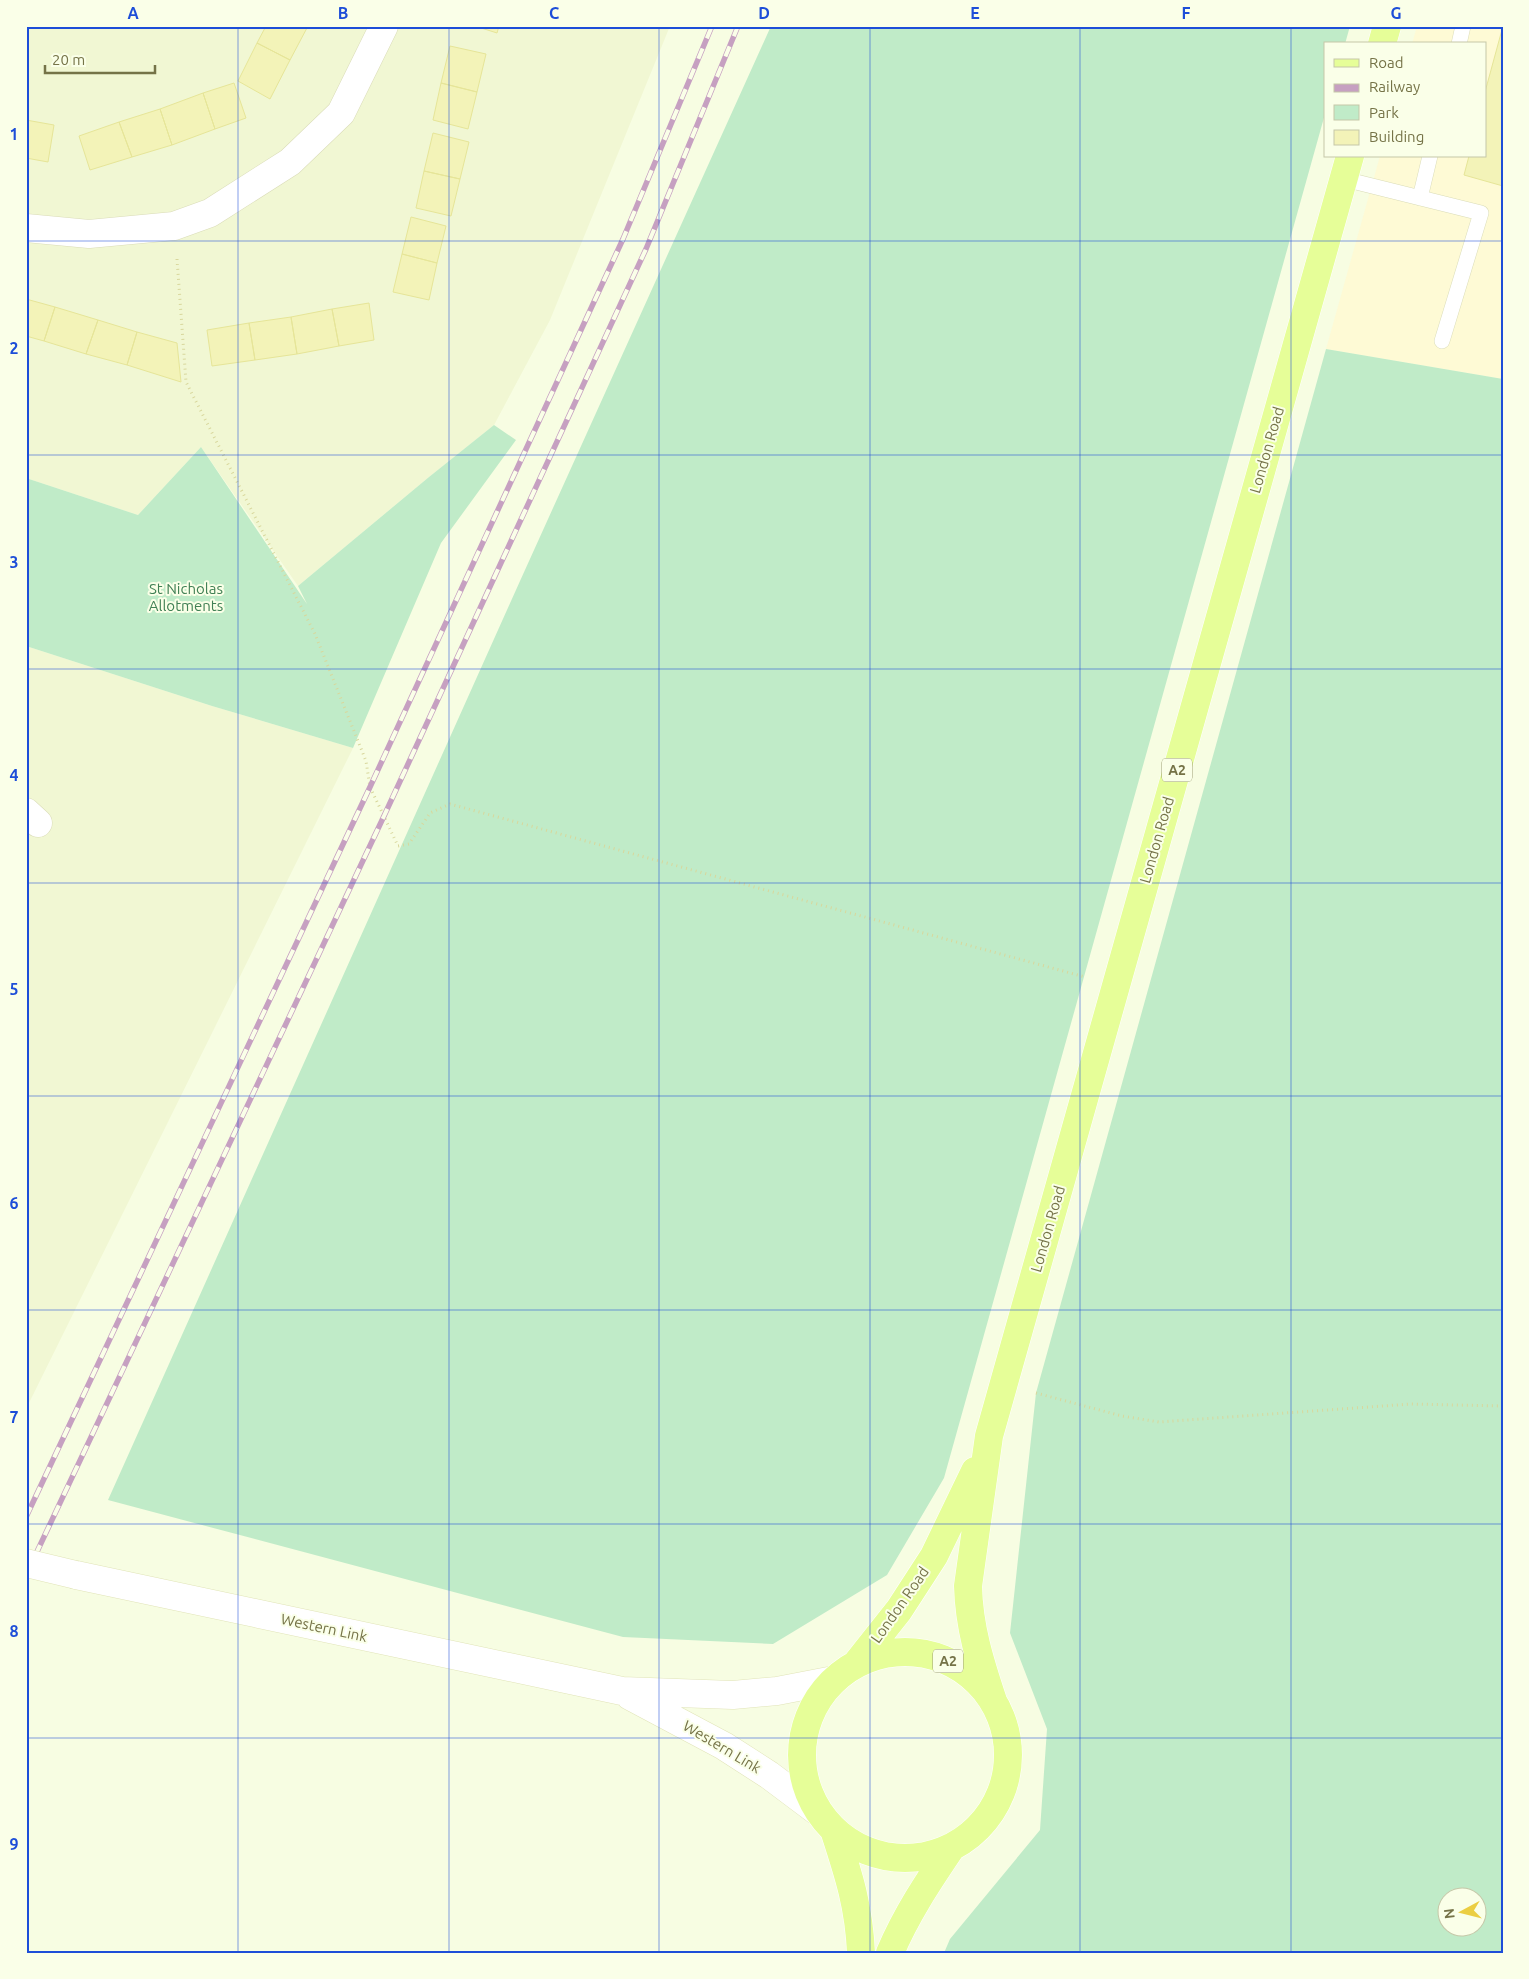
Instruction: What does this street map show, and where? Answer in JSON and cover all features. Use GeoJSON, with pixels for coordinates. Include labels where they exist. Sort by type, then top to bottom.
{"type":"FeatureCollection","features":[{"type":"Feature","properties":{"kind":"main road"},"geometry":{"type":"LineString","coordinates":[[26,228],[90,234],[174,226],[210,213],[290,162],[341,113],[384,26]]}},
{"type":"Feature","properties":{"kind":"main road"},"geometry":{"type":"LineString","coordinates":[[1383,42],[1387,26]]}},
{"type":"Feature","properties":{"kind":"main road","name":"London Road"},"geometry":{"type":"LineString","coordinates":[[989,1436],[968,1586],[969,1610],[978,1656],[1006,1732],[1008,1767],[999,1800],[979,1828],[952,1848],[922,1858],[891,1859],[861,1850],[835,1833],[817,1811],[805,1785],[801,1757],[804,1728],[816,1702],[834,1680],[857,1663],[899,1610],[934,1556],[964,1497],[989,1436],[1347,168]]}},
{"type":"Feature","properties":{"kind":"main road","name":"Western Link"},"geometry":{"type":"LineString","coordinates":[[26,1563],[622,1692],[733,1695],[777,1691],[834,1680]]}},
{"type":"Feature","properties":{"kind":"main road","name":"London Road"},"geometry":{"type":"LineString","coordinates":[[857,1663],[887,1653],[918,1652],[947,1660],[973,1677],[993,1701]]}},
{"type":"Feature","properties":{"kind":"main road","name":"Western Link"},"geometry":{"type":"LineString","coordinates":[[622,1692],[724,1746],[769,1775],[817,1811]]}},
{"type":"Feature","properties":{"kind":"main road","name":"London Road"},"geometry":{"type":"LineString","coordinates":[[835,1833],[852,1883],[860,1921],[861,1953]]}},
{"type":"Feature","properties":{"kind":"main road","name":"London Road"},"geometry":{"type":"LineString","coordinates":[[890,1953],[900,1929],[925,1887],[952,1848]]}},
{"type":"Feature","properties":{"kind":"lane"},"geometry":{"type":"LineString","coordinates":[[1460,42],[1464,26]]}},
{"type":"Feature","properties":{"kind":"lane"},"geometry":{"type":"LineString","coordinates":[[1420,198],[1430,158]]}},
{"type":"Feature","properties":{"kind":"lane"},"geometry":{"type":"LineString","coordinates":[[1347,168],[1420,198],[1481,213],[1442,341]]}},
{"type":"Feature","properties":{"kind":"path"},"geometry":{"type":"LineString","coordinates":[[174,226],[186,382],[315,634],[366,761],[370,787],[398,846],[409,844],[430,813],[450,804],[1116,986]]}},
{"type":"Feature","properties":{"kind":"path"},"geometry":{"type":"LineString","coordinates":[[1004,1384],[1122,1416],[1159,1422],[1411,1404],[1503,1406]]}},
{"type":"Feature","properties":{"kind":"shaded area"},"geometry":{"type":"Polygon","coordinates":[[[26,26],[670,26],[550,320],[494,425],[298,586],[201,447],[138,515],[26,478],[26,26]]]}},
{"type":"Feature","properties":{"kind":"shaded area"},"geometry":{"type":"Polygon","coordinates":[[[1417,26],[1503,26],[1503,379],[1326,349],[1379,158],[1486,158],[1486,42],[1413,42],[1417,26]]]}},
{"type":"Feature","properties":{"kind":"shaded area"},"geometry":{"type":"Polygon","coordinates":[[[26,646],[212,706],[353,748],[26,1409],[26,646]]]}},
{"type":"Feature","properties":{"kind":"green space"},"geometry":{"type":"Polygon","coordinates":[[[771,26],[1350,26],[1346,42],[1324,42],[1324,118],[944,1478],[887,1575],[773,1644],[623,1637],[108,1500],[771,26]]]}},
{"type":"Feature","properties":{"kind":"green space"},"geometry":{"type":"Polygon","coordinates":[[[1326,349],[1503,379],[1503,1953],[944,1953],[950,1939],[1040,1830],[1047,1729],[1010,1633],[1036,1393],[1326,349]]]}},
{"type":"Feature","properties":{"kind":"green space","name":"St Nicholas Allotments"},"geometry":{"type":"Polygon","coordinates":[[[494,425],[516,440],[441,543],[353,748],[212,706],[26,646],[26,478],[138,515],[201,447],[307,604],[298,586],[494,425]]]}},
{"type":"Feature","properties":{"kind":"building"},"geometry":{"type":"Polygon","coordinates":[[[266,26],[308,26],[290,60],[257,43],[266,26]]]}},
{"type":"Feature","properties":{"kind":"building"},"geometry":{"type":"Polygon","coordinates":[[[475,26],[499,26],[497,33],[475,26]]]}},
{"type":"Feature","properties":{"kind":"building"},"geometry":{"type":"Polygon","coordinates":[[[1503,26],[1503,186],[1464,175],[1468,158],[1486,158],[1486,88],[1503,26]]]}},
{"type":"Feature","properties":{"kind":"building"},"geometry":{"type":"Polygon","coordinates":[[[257,43],[290,60],[270,99],[238,81],[257,43]]]}},
{"type":"Feature","properties":{"kind":"building"},"geometry":{"type":"Polygon","coordinates":[[[450,46],[486,54],[477,92],[441,83],[450,46]]]}},
{"type":"Feature","properties":{"kind":"building"},"geometry":{"type":"Polygon","coordinates":[[[234,83],[246,118],[215,129],[203,93],[234,83]]]}},
{"type":"Feature","properties":{"kind":"building"},"geometry":{"type":"Polygon","coordinates":[[[441,83],[477,92],[468,129],[433,120],[441,83]]]}},
{"type":"Feature","properties":{"kind":"building"},"geometry":{"type":"Polygon","coordinates":[[[203,93],[215,129],[172,145],[160,109],[203,93]]]}},
{"type":"Feature","properties":{"kind":"building"},"geometry":{"type":"Polygon","coordinates":[[[160,109],[172,145],[132,157],[119,122],[160,109]]]}},
{"type":"Feature","properties":{"kind":"building"},"geometry":{"type":"Polygon","coordinates":[[[26,120],[54,125],[48,162],[26,158],[26,120]]]}},
{"type":"Feature","properties":{"kind":"building"},"geometry":{"type":"Polygon","coordinates":[[[119,122],[132,157],[90,170],[79,136],[119,122]]]}},
{"type":"Feature","properties":{"kind":"building"},"geometry":{"type":"Polygon","coordinates":[[[433,133],[469,142],[460,179],[424,171],[433,133]]]}},
{"type":"Feature","properties":{"kind":"building"},"geometry":{"type":"Polygon","coordinates":[[[424,171],[460,179],[451,216],[416,208],[424,171]]]}},
{"type":"Feature","properties":{"kind":"building"},"geometry":{"type":"Polygon","coordinates":[[[411,217],[446,226],[437,263],[402,254],[411,217]]]}},
{"type":"Feature","properties":{"kind":"building"},"geometry":{"type":"Polygon","coordinates":[[[402,254],[437,263],[429,300],[393,292],[402,254]]]}},
{"type":"Feature","properties":{"kind":"building"},"geometry":{"type":"Polygon","coordinates":[[[26,299],[55,307],[44,341],[26,336],[26,299]]]}},
{"type":"Feature","properties":{"kind":"building"},"geometry":{"type":"Polygon","coordinates":[[[369,303],[374,340],[339,346],[332,309],[369,303]]]}},
{"type":"Feature","properties":{"kind":"building"},"geometry":{"type":"Polygon","coordinates":[[[55,307],[98,320],[86,354],[44,341],[55,307]]]}},
{"type":"Feature","properties":{"kind":"building"},"geometry":{"type":"Polygon","coordinates":[[[332,309],[339,346],[297,354],[291,317],[332,309]]]}},
{"type":"Feature","properties":{"kind":"building"},"geometry":{"type":"Polygon","coordinates":[[[291,317],[297,354],[255,360],[249,323],[291,317]]]}},
{"type":"Feature","properties":{"kind":"building"},"geometry":{"type":"Polygon","coordinates":[[[98,320],[137,332],[127,365],[86,354],[98,320]]]}},
{"type":"Feature","properties":{"kind":"building"},"geometry":{"type":"Polygon","coordinates":[[[249,323],[255,360],[212,366],[207,330],[249,323]]]}},
{"type":"Feature","properties":{"kind":"building"},"geometry":{"type":"Polygon","coordinates":[[[137,332],[177,343],[181,382],[127,365],[137,332]]]}},
{"type":"Feature","properties":{"kind":"railway"},"geometry":{"type":"LineString","coordinates":[[26,1517],[370,787],[623,239],[712,26]]}},
{"type":"Feature","properties":{"kind":"railway"},"geometry":{"type":"LineString","coordinates":[[26,1575],[384,816],[646,249],[738,26]]}}]}
